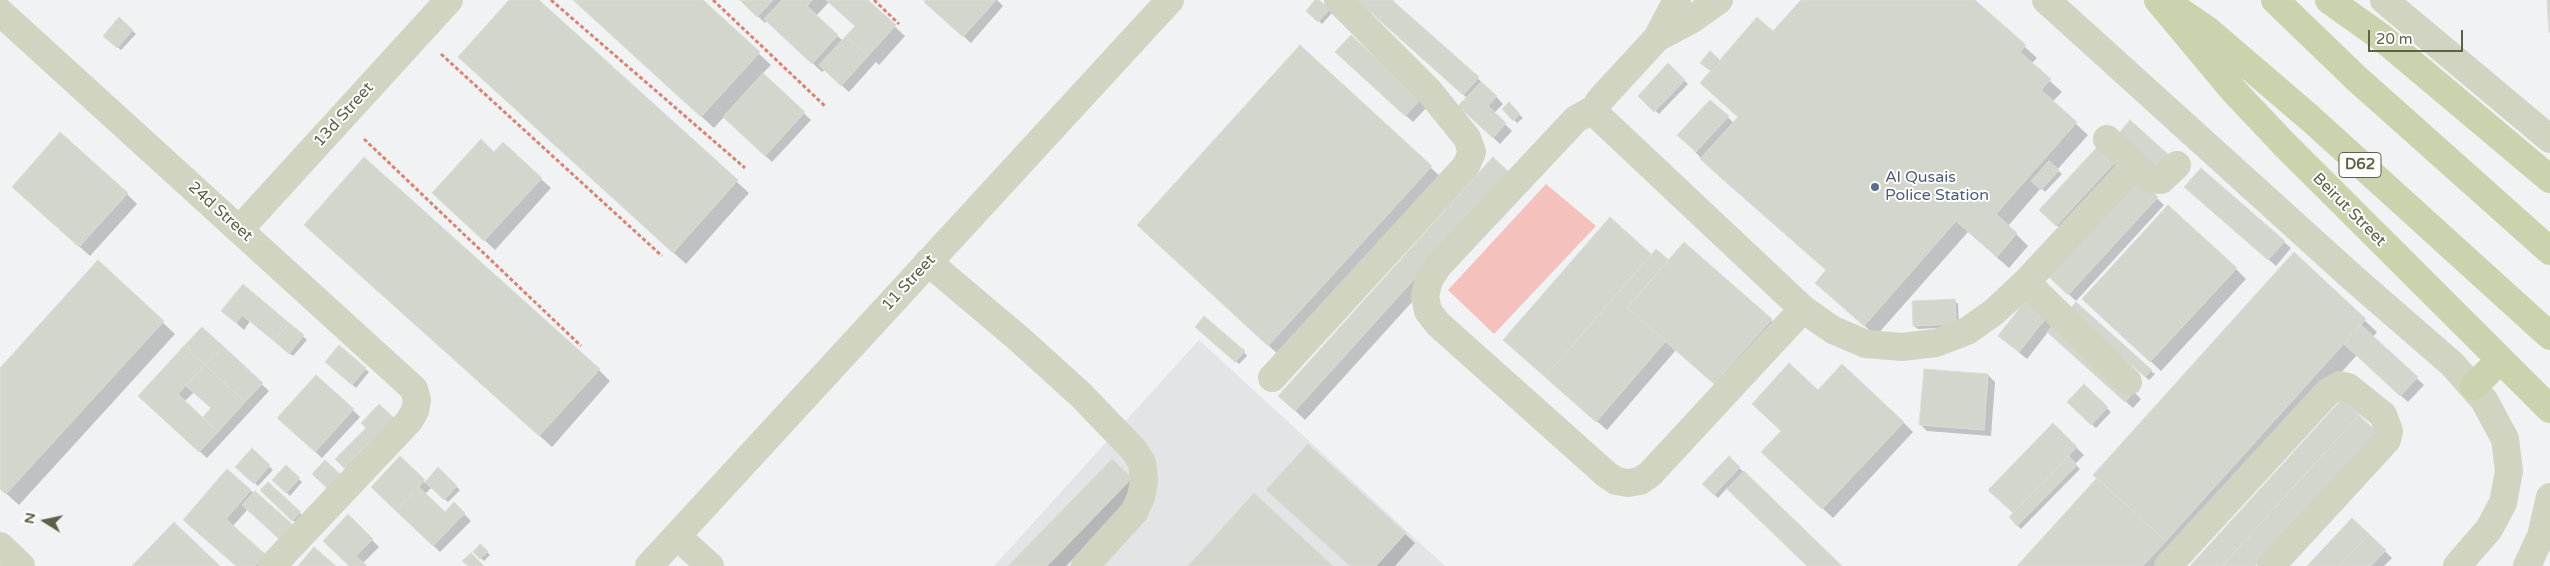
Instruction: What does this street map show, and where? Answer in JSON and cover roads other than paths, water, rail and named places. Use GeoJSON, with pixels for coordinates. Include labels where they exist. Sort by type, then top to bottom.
{"type":"FeatureCollection","features":[{"type":"Feature","properties":{"kind":"main road","name":"Beirut Street"},"geometry":{"type":"LineString","coordinates":[[2158,0],[2234,91],[2284,144],[2550,409]]}},
{"type":"Feature","properties":{"kind":"main road","name":"D62"},"geometry":{"type":"LineString","coordinates":[[2165,0],[2206,29],[2304,112],[2550,336]]}},
{"type":"Feature","properties":{"kind":"main road"},"geometry":{"type":"LineString","coordinates":[[2275,0],[2363,84],[2550,251]]}},
{"type":"Feature","properties":{"kind":"main road"},"geometry":{"type":"LineString","coordinates":[[2329,0],[2381,38],[2550,179]]}},
{"type":"Feature","properties":{"kind":"main road"},"geometry":{"type":"LineString","coordinates":[[2474,386],[2500,360]]}},
{"type":"Feature","properties":{"kind":"street","name":"13d Street"},"geometry":{"type":"LineString","coordinates":[[239,230],[449,0]]}},
{"type":"Feature","properties":{"kind":"street","name":"11 Street"},"geometry":{"type":"LineString","coordinates":[[649,566],[1170,0]]}},
{"type":"Feature","properties":{"kind":"street"},"geometry":{"type":"LineString","coordinates":[[1272,378],[1466,166],[1472,152],[1467,138],[1429,91],[1338,0]]}},
{"type":"Feature","properties":{"kind":"street"},"geometry":{"type":"LineString","coordinates":[[1678,0],[1657,38],[1603,95],[1596,108],[1576,119],[1438,266],[1428,280],[1425,296],[1428,311],[1438,324],[1606,474],[1616,481],[1628,483],[1640,481],[1650,474],[1803,309]]}},
{"type":"Feature","properties":{"kind":"street"},"geometry":{"type":"LineString","coordinates":[[1657,38],[1699,15],[1720,0]]}},
{"type":"Feature","properties":{"kind":"street"},"geometry":{"type":"LineString","coordinates":[[2046,0],[2474,386],[2494,414],[2505,439],[2509,471],[2503,503],[2488,529],[2457,566]]}},
{"type":"Feature","properties":{"kind":"street"},"geometry":{"type":"LineString","coordinates":[[2384,0],[2550,139]]}},
{"type":"Feature","properties":{"kind":"street","name":"24d Street"},"geometry":{"type":"LineString","coordinates":[[0,12],[414,389],[417,400],[415,411],[409,421],[272,566]]}},
{"type":"Feature","properties":{"kind":"street"},"geometry":{"type":"LineString","coordinates":[[1596,108],[1602,121],[1803,309],[1833,330],[1866,344],[1902,347],[1936,343],[1966,331],[1994,312],[2026,282],[2135,165]]}},
{"type":"Feature","properties":{"kind":"street"},"geometry":{"type":"LineString","coordinates":[[2107,139],[2151,179],[2156,180],[2166,177],[2177,165]]}},
{"type":"Feature","properties":{"kind":"street"},"geometry":{"type":"LineString","coordinates":[[928,262],[1011,331],[1074,389],[1134,450],[1142,463],[1144,480],[1141,497],[1134,512],[1084,566]]}},
{"type":"Feature","properties":{"kind":"street"},"geometry":{"type":"LineString","coordinates":[[2026,282],[2128,382]]}},
{"type":"Feature","properties":{"kind":"street"},"geometry":{"type":"LineString","coordinates":[[2168,566],[2328,392],[2340,385],[2348,387],[2383,415],[2389,431],[2387,440],[2271,566]]}},
{"type":"Feature","properties":{"kind":"street"},"geometry":{"type":"LineString","coordinates":[[2527,566],[2540,536],[2550,497]]}},
{"type":"Feature","properties":{"kind":"street"},"geometry":{"type":"LineString","coordinates":[[677,536],[710,566]]}},
{"type":"Feature","properties":{"kind":"street"},"geometry":{"type":"LineString","coordinates":[[0,546],[21,566]]}},
{"type":"Feature","properties":{"kind":"place","name":"Al Qusais Police Station"},"geometry":{"type":"Point","coordinates":[1875,187]}}]}
